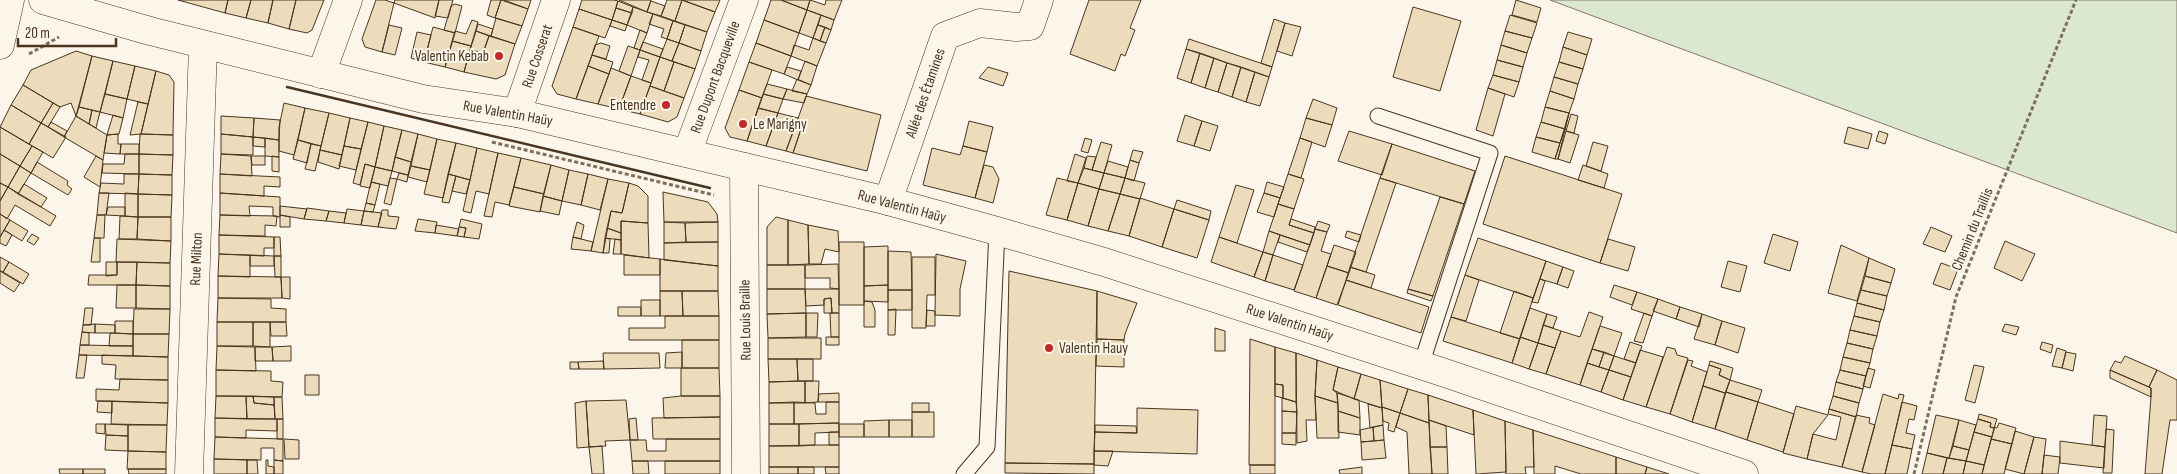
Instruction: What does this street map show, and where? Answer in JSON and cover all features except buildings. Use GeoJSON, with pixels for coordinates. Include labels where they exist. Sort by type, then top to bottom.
{"type":"FeatureCollection","features":[{"type":"Feature","properties":{"kind":"street"},"geometry":{"type":"LineString","coordinates":[[0,45],[8,0]]}},
{"type":"Feature","properties":{"kind":"street","name":"Rue Valentin Haüy"},"geometry":{"type":"LineString","coordinates":[[43,0],[107,20],[423,99],[518,113],[888,202],[997,231],[1104,262],[1421,365],[1744,474]]}},
{"type":"Feature","properties":{"kind":"street"},"geometry":{"type":"LineString","coordinates":[[322,74],[348,0]]}},
{"type":"Feature","properties":{"kind":"street","name":"Rue Cosserat"},"geometry":{"type":"LineString","coordinates":[[518,113],[556,0]]}},
{"type":"Feature","properties":{"kind":"street","name":"Rue Dupont Bacqueville"},"geometry":{"type":"LineString","coordinates":[[687,153],[744,0]]}},
{"type":"Feature","properties":{"kind":"street","name":"Allée des Étamines"},"geometry":{"type":"LineString","coordinates":[[888,202],[945,36],[980,23],[1016,27],[1030,26],[1040,0]]}},
{"type":"Feature","properties":{"kind":"street","name":"Rue Milton"},"geometry":{"type":"LineString","coordinates":[[189,474],[203,45]]}},
{"type":"Feature","properties":{"kind":"street","name":"Rue Louis Braille"},"geometry":{"type":"LineString","coordinates":[[744,167],[746,474]]}},
{"type":"Feature","properties":{"kind":"lane"},"geometry":{"type":"LineString","coordinates":[[0,10],[8,0]]}},
{"type":"Feature","properties":{"kind":"lane"},"geometry":{"type":"LineString","coordinates":[[1378,116],[1490,153],[1421,365]]}},
{"type":"Feature","properties":{"kind":"lane"},"geometry":{"type":"LineString","coordinates":[[964,474],[987,447],[997,231]]}},
{"type":"Feature","properties":{"kind":"path","name":"Chemin du Traillis"},"geometry":{"type":"LineString","coordinates":[[1914,474],[1956,296],[2076,0]]}},
{"type":"Feature","properties":{"kind":"path"},"geometry":{"type":"LineString","coordinates":[[483,140],[744,202]]}},
{"type":"Feature","properties":{"kind":"green space"},"geometry":{"type":"Polygon","coordinates":[[[1550,0],[2177,0],[2177,233],[1550,0]]]}},
{"type":"Feature","properties":{"kind":"wall"},"geometry":{"type":"LineString","coordinates":[[287,87],[710,188]]}},
{"type":"Feature","properties":{"kind":"place","name":"Valentin Kebab"},"geometry":{"type":"Point","coordinates":[499,56]}},
{"type":"Feature","properties":{"kind":"place","name":"Entendre"},"geometry":{"type":"Point","coordinates":[666,105]}},
{"type":"Feature","properties":{"kind":"place","name":"Le Marigny"},"geometry":{"type":"Point","coordinates":[743,124]}},
{"type":"Feature","properties":{"kind":"place","name":"Valentin Hauy"},"geometry":{"type":"Point","coordinates":[1049,348]}}]}
